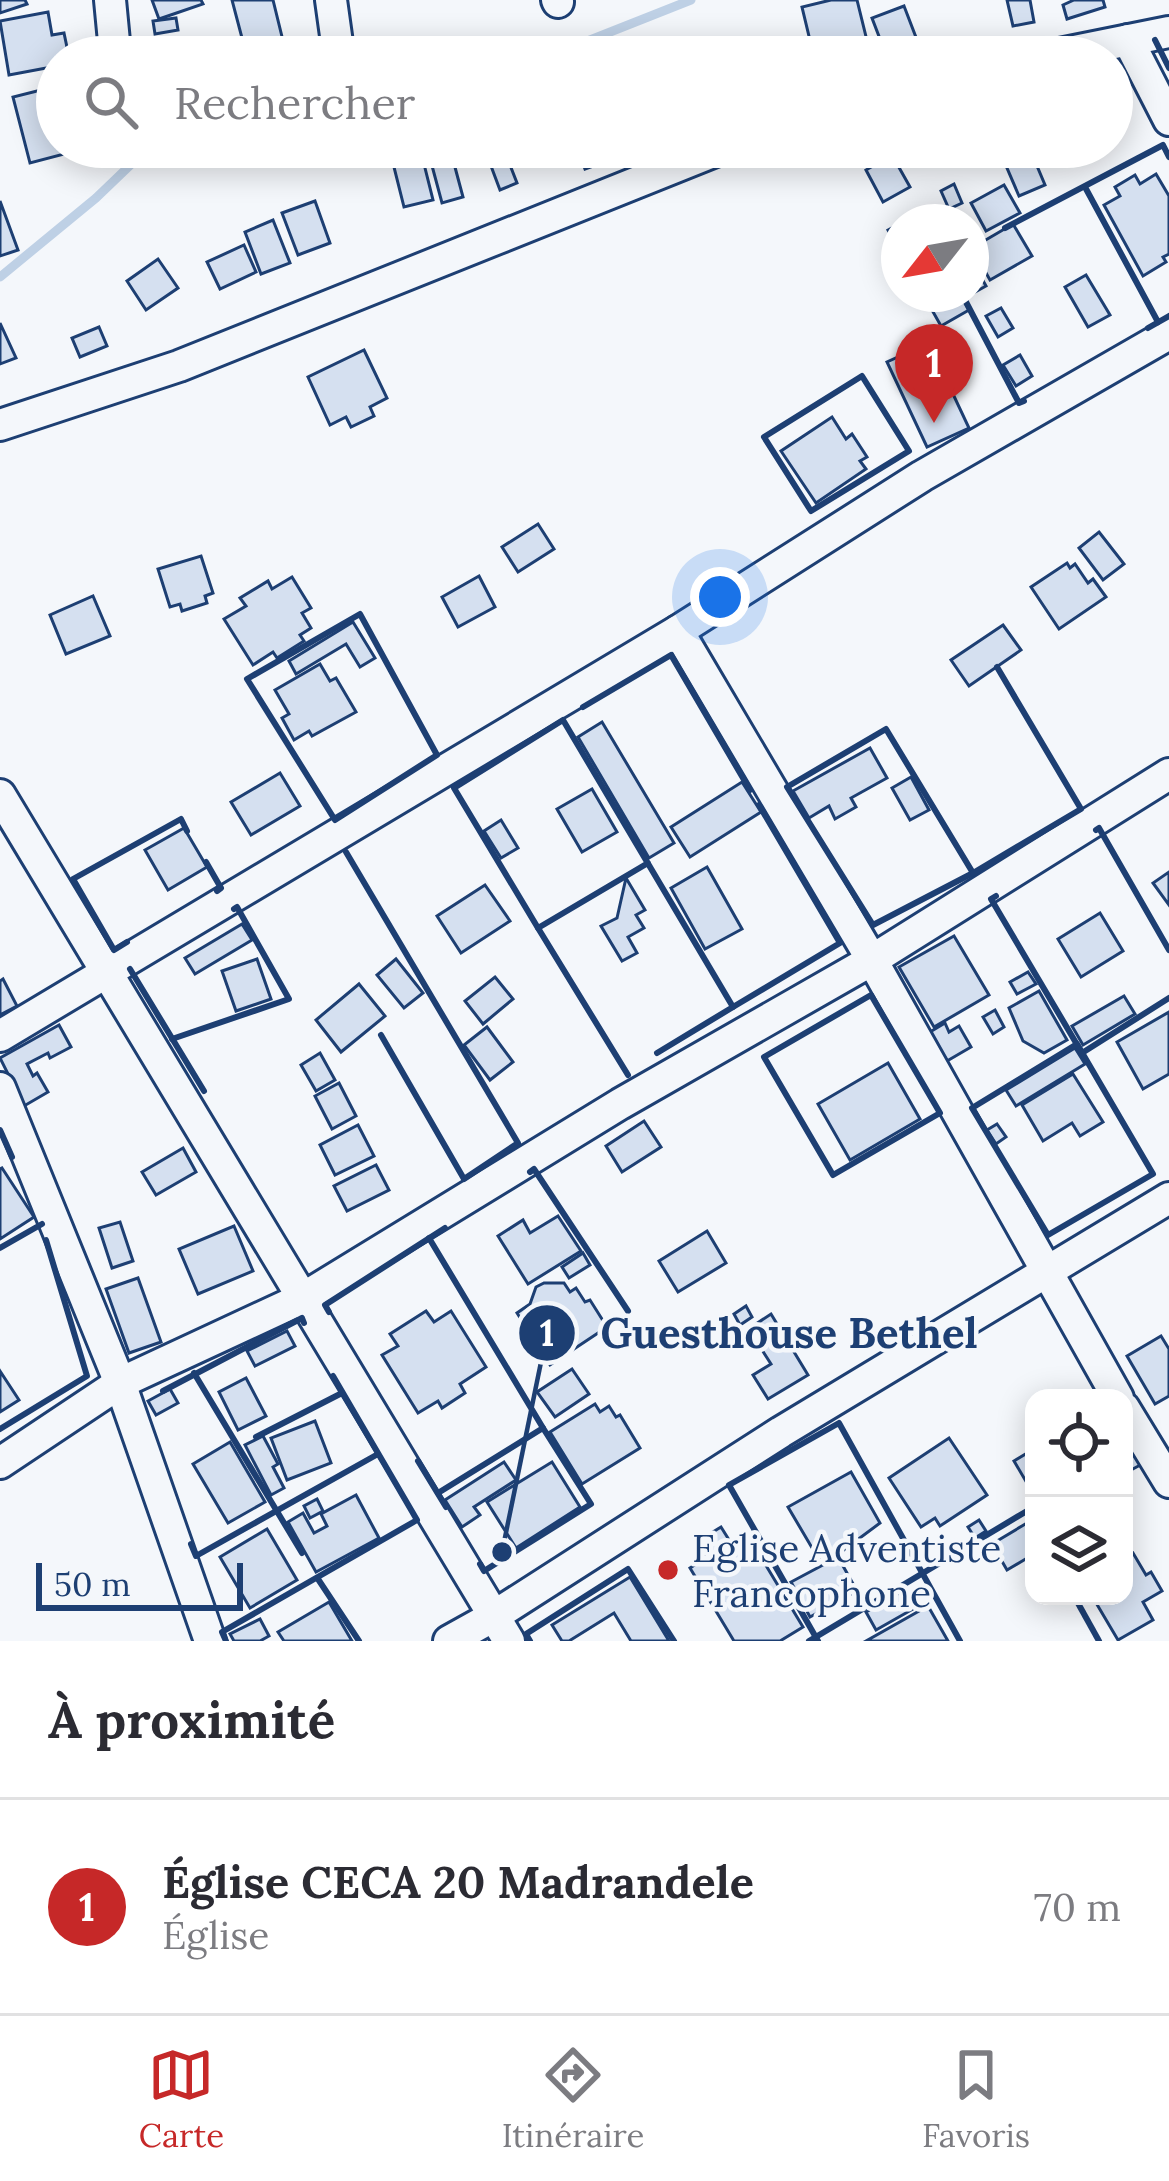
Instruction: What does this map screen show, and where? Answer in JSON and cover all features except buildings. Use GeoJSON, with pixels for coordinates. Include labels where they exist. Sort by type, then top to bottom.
{"type":"FeatureCollection","features":[{"type":"Feature","properties":{"kind":"street"},"geometry":{"type":"LineString","coordinates":[[110,0],[113,36]]}},
{"type":"Feature","properties":{"kind":"street"},"geometry":{"type":"LineString","coordinates":[[331,0],[336,36]]}},
{"type":"Feature","properties":{"kind":"street"},"geometry":{"type":"LineString","coordinates":[[1133,39],[1169,32]]}},
{"type":"Feature","properties":{"kind":"street"},"geometry":{"type":"LineString","coordinates":[[1133,48],[1169,120]]}},
{"type":"Feature","properties":{"kind":"street"},"geometry":{"type":"LineString","coordinates":[[0,424],[179,366],[673,168]]}},
{"type":"Feature","properties":{"kind":"street"},"geometry":{"type":"LineString","coordinates":[[0,1036],[678,631],[922,476],[1169,334]]}},
{"type":"Feature","properties":{"kind":"street"},"geometry":{"type":"LineString","coordinates":[[678,631],[872,960],[1113,1389]]}},
{"type":"Feature","properties":{"kind":"street"},"geometry":{"type":"LineString","coordinates":[[0,1463],[120,1383],[303,1298],[620,1104],[872,960],[1169,774]]}},
{"type":"Feature","properties":{"kind":"street"},"geometry":{"type":"LineString","coordinates":[[0,795],[502,1629]]}},
{"type":"Feature","properties":{"kind":"street"},"geometry":{"type":"LineString","coordinates":[[0,1088],[120,1383],[210,1641]]}},
{"type":"Feature","properties":{"kind":"street"},"geometry":{"type":"LineString","coordinates":[[449,1641],[502,1629],[781,1432],[1169,1198]]}},
{"type":"Feature","properties":{"kind":"street"},"geometry":{"type":"LineString","coordinates":[[1133,1423],[1169,1482]]}},
{"type":"Feature","properties":{"kind":"waterway"},"geometry":{"type":"LineString","coordinates":[[600,36],[691,0]]}},
{"type":"Feature","properties":{"kind":"waterway"},"geometry":{"type":"LineString","coordinates":[[0,277],[127,168]]}},
{"type":"Feature","properties":{"kind":"wall"},"geometry":{"type":"LineString","coordinates":[[1155,40],[1169,68]]}},
{"type":"Feature","properties":{"kind":"wall"},"geometry":{"type":"LineString","coordinates":[[1133,161],[1163,145],[1169,157]]}},
{"type":"Feature","properties":{"kind":"wall"},"geometry":{"type":"LineString","coordinates":[[1005,228],[1119,168]]}},
{"type":"Feature","properties":{"kind":"wall"},"geometry":{"type":"LineString","coordinates":[[1085,187],[1158,322]]}},
{"type":"Feature","properties":{"kind":"wall"},"geometry":{"type":"LineString","coordinates":[[971,312],[1019,403],[1024,401]]}},
{"type":"Feature","properties":{"kind":"wall"},"geometry":{"type":"LineString","coordinates":[[1148,328],[1169,316]]}},
{"type":"Feature","properties":{"kind":"wall"},"geometry":{"type":"LineString","coordinates":[[862,376],[909,451],[811,511],[764,437],[862,376]]}},
{"type":"Feature","properties":{"kind":"wall"},"geometry":{"type":"LineString","coordinates":[[360,614],[437,755],[335,820],[247,679],[360,614]]}},
{"type":"Feature","properties":{"kind":"wall"},"geometry":{"type":"LineString","coordinates":[[583,707],[671,655],[750,790]]}},
{"type":"Feature","properties":{"kind":"wall"},"geometry":{"type":"LineString","coordinates":[[973,873],[1081,809],[997,667]]}},
{"type":"Feature","properties":{"kind":"wall"},"geometry":{"type":"LineString","coordinates":[[648,863],[538,928],[454,788],[563,720],[733,1007],[840,943],[759,805]]}},
{"type":"Feature","properties":{"kind":"wall"},"geometry":{"type":"LineString","coordinates":[[886,729],[973,873],[873,925],[787,787],[886,729]]}},
{"type":"Feature","properties":{"kind":"wall"},"geometry":{"type":"LineString","coordinates":[[127,942],[114,950],[73,879],[181,819],[187,831]]}},
{"type":"Feature","properties":{"kind":"wall"},"geometry":{"type":"LineString","coordinates":[[1096,830],[1099,828],[1169,950]]}},
{"type":"Feature","properties":{"kind":"wall"},"geometry":{"type":"LineString","coordinates":[[346,852],[518,1143],[464,1179],[381,1035]]}},
{"type":"Feature","properties":{"kind":"wall"},"geometry":{"type":"LineString","coordinates":[[206,862],[221,888],[217,891]]}},
{"type":"Feature","properties":{"kind":"wall"},"geometry":{"type":"LineString","coordinates":[[996,896],[991,899],[1082,1053],[1169,998]]}},
{"type":"Feature","properties":{"kind":"wall"},"geometry":{"type":"LineString","coordinates":[[172,1039],[289,999],[237,907],[234,909]]}},
{"type":"Feature","properties":{"kind":"wall"},"geometry":{"type":"LineString","coordinates":[[538,928],[628,1075]]}},
{"type":"Feature","properties":{"kind":"wall"},"geometry":{"type":"LineString","coordinates":[[130,969],[204,1091]]}},
{"type":"Feature","properties":{"kind":"wall"},"geometry":{"type":"LineString","coordinates":[[871,995],[940,1113],[833,1175],[764,1057],[871,995]]}},
{"type":"Feature","properties":{"kind":"wall"},"geometry":{"type":"LineString","coordinates":[[657,1053],[733,1007]]}},
{"type":"Feature","properties":{"kind":"wall"},"geometry":{"type":"LineString","coordinates":[[1077,1044],[1153,1174],[1048,1235],[972,1108],[1077,1044]]}},
{"type":"Feature","properties":{"kind":"wall"},"geometry":{"type":"LineString","coordinates":[[0,1130],[12,1157]]}},
{"type":"Feature","properties":{"kind":"wall"},"geometry":{"type":"LineString","coordinates":[[530,1172],[534,1169],[628,1311]]}},
{"type":"Feature","properties":{"kind":"wall"},"geometry":{"type":"LineString","coordinates":[[0,1248],[42,1224]]}},
{"type":"Feature","properties":{"kind":"wall"},"geometry":{"type":"LineString","coordinates":[[329,1312],[325,1305],[445,1228]]}},
{"type":"Feature","properties":{"kind":"wall"},"geometry":{"type":"LineString","coordinates":[[429,1238],[543,1428]]}},
{"type":"Feature","properties":{"kind":"wall"},"geometry":{"type":"LineString","coordinates":[[0,1429],[87,1376],[46,1240]]}},
{"type":"Feature","properties":{"kind":"wall"},"geometry":{"type":"LineString","coordinates":[[163,1391],[302,1318],[304,1323]]}},
{"type":"Feature","properties":{"kind":"wall"},"geometry":{"type":"LineString","coordinates":[[194,1373],[302,1553]]}},
{"type":"Feature","properties":{"kind":"wall"},"geometry":{"type":"LineString","coordinates":[[226,1641],[222,1632],[417,1520],[333,1376]]}},
{"type":"Feature","properties":{"kind":"wall"},"geometry":{"type":"LineString","coordinates":[[256,1437],[342,1393]]}},
{"type":"Feature","properties":{"kind":"wall"},"geometry":{"type":"LineString","coordinates":[[818,1641],[729,1485],[839,1423],[960,1641]]}},
{"type":"Feature","properties":{"kind":"wall"},"geometry":{"type":"LineString","coordinates":[[438,1493],[543,1428],[591,1504],[484,1571],[480,1564]]}},
{"type":"Feature","properties":{"kind":"wall"},"geometry":{"type":"LineString","coordinates":[[191,1544],[196,1556],[378,1454]]}},
{"type":"Feature","properties":{"kind":"wall"},"geometry":{"type":"LineString","coordinates":[[418,1461],[446,1507]]}},
{"type":"Feature","properties":{"kind":"wall"},"geometry":{"type":"LineString","coordinates":[[809,1641],[1025,1512]]}},
{"type":"Feature","properties":{"kind":"wall"},"geometry":{"type":"LineString","coordinates":[[530,1641],[526,1634],[628,1569],[674,1641]]}},
{"type":"Feature","properties":{"kind":"wall"},"geometry":{"type":"LineString","coordinates":[[318,1579],[359,1641]]}},
{"type":"Feature","properties":{"kind":"wall"},"geometry":{"type":"LineString","coordinates":[[1079,1605],[1099,1641]]}},
{"type":"Feature","properties":{"kind":"place","name":"Église CECA 20 Madrandele"},"geometry":{"type":"Point","coordinates":[934,423]}},
{"type":"Feature","properties":{"kind":"place","name":"Guesthouse Bethel"},"geometry":{"type":"Point","coordinates":[502,1552]}},
{"type":"Feature","properties":{"kind":"place","name":"Eglise Adventiste Francophone"},"geometry":{"type":"Point","coordinates":[668,1570]}}]}
